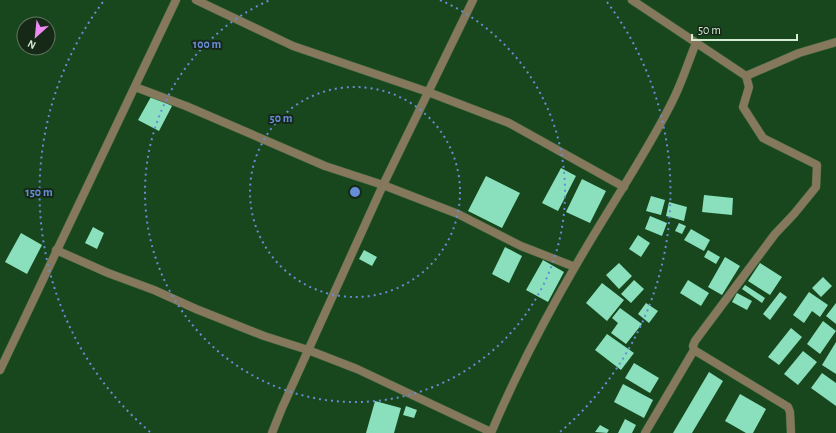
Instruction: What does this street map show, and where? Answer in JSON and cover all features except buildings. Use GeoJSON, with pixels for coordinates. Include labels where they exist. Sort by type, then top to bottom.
{"type":"FeatureCollection","features":[{"type":"Feature","properties":{"kind":"street"},"geometry":{"type":"LineString","coordinates":[[0,370],[176,0]]}},
{"type":"Feature","properties":{"kind":"street"},"geometry":{"type":"LineString","coordinates":[[196,0],[293,46],[428,92],[509,123],[624,187]]}},
{"type":"Feature","properties":{"kind":"street"},"geometry":{"type":"LineString","coordinates":[[272,433],[383,185],[473,0]]}},
{"type":"Feature","properties":{"kind":"street"},"geometry":{"type":"LineString","coordinates":[[632,0],[746,76],[749,87],[743,107],[763,138],[817,165],[816,188],[775,234],[695,341],[692,346],[694,350],[645,433]]}},
{"type":"Feature","properties":{"kind":"street"},"geometry":{"type":"LineString","coordinates":[[746,76],[799,53],[836,42]]}},
{"type":"Feature","properties":{"kind":"street"},"geometry":{"type":"LineString","coordinates":[[56,250],[264,336],[308,350],[357,369],[491,433],[503,404],[539,331],[673,101],[696,43]]}},
{"type":"Feature","properties":{"kind":"street"},"geometry":{"type":"LineString","coordinates":[[135,87],[186,106],[325,166],[383,185],[458,214],[521,246],[575,267]]}},
{"type":"Feature","properties":{"kind":"street"},"geometry":{"type":"LineString","coordinates":[[694,350],[788,407],[790,412],[792,433]]}}]}
